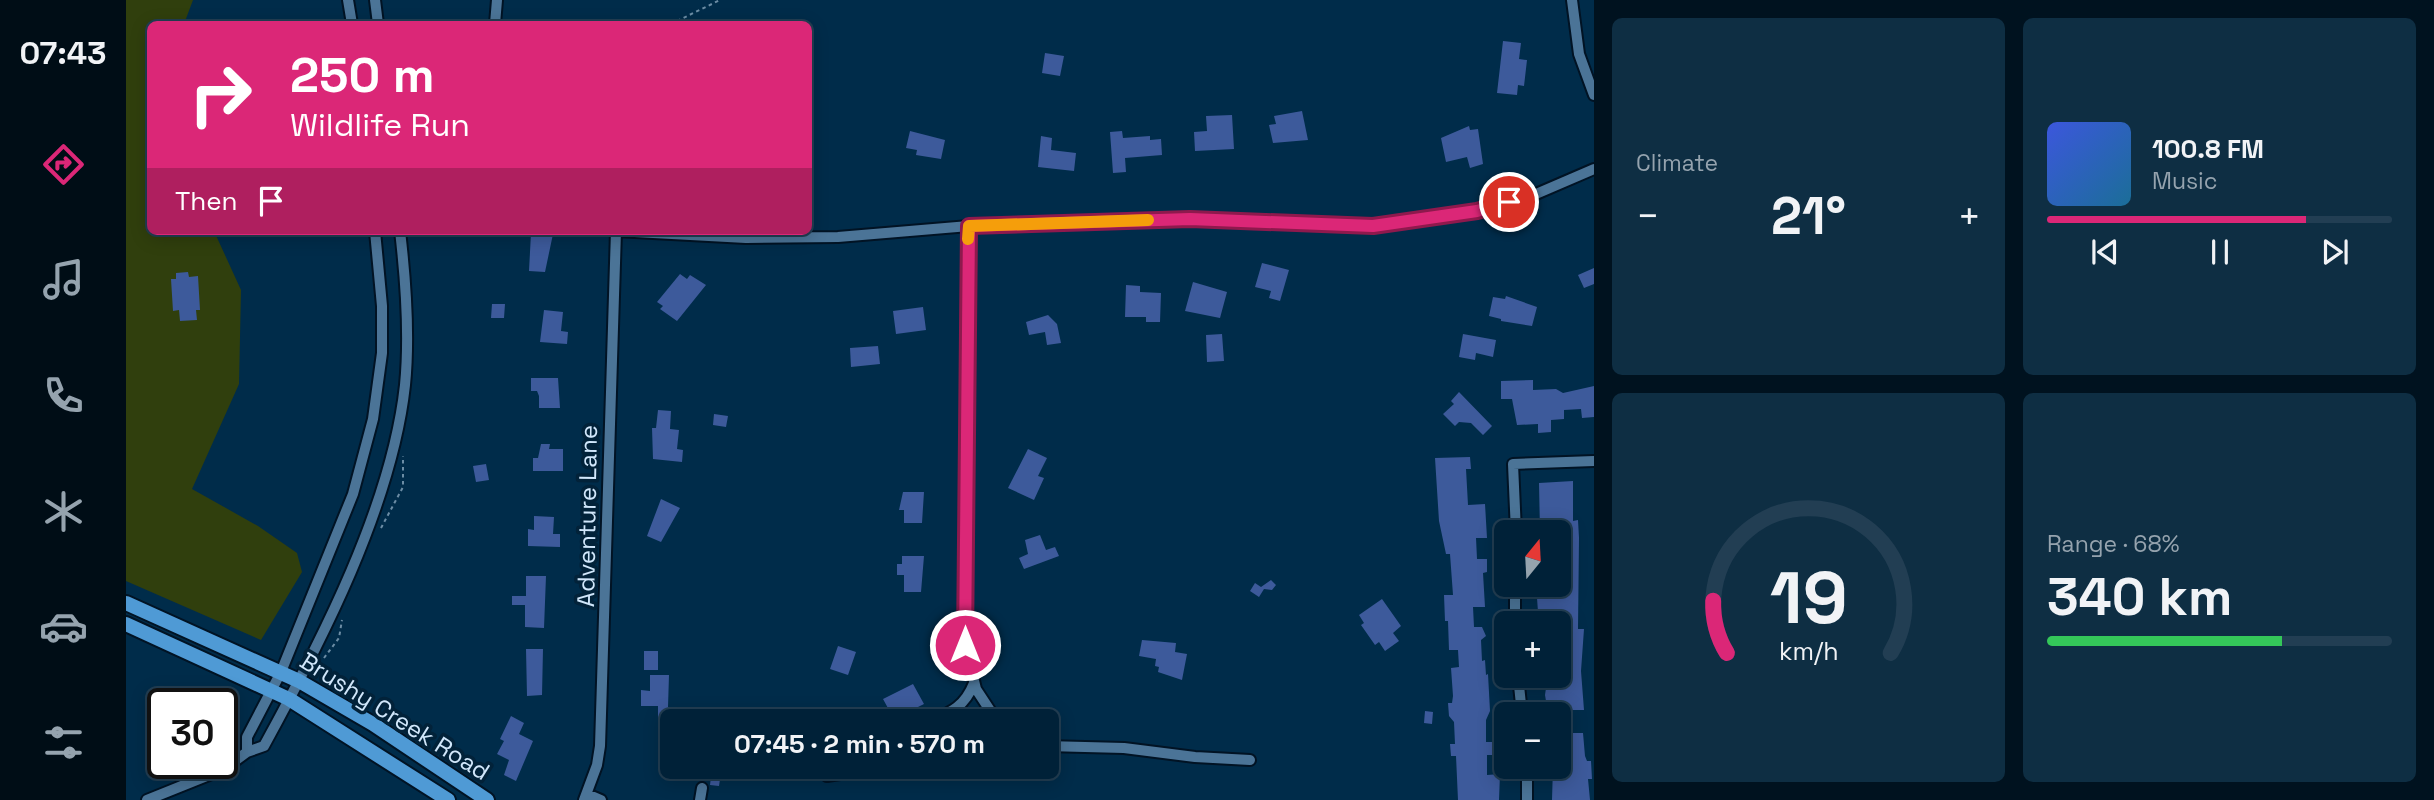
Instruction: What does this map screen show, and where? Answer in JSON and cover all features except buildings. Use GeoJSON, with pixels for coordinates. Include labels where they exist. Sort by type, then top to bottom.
{"type":"FeatureCollection","features":[{"type":"Feature","properties":{"kind":"main road","name":"Brushy Creek Road"},"geometry":{"type":"LineString","coordinates":[[126,603],[299,681],[373,724],[487,800]]}},
{"type":"Feature","properties":{"kind":"main road","name":"Brushy Creek Road"},"geometry":{"type":"LineString","coordinates":[[126,624],[289,699],[448,800]]}},
{"type":"Feature","properties":{"kind":"street"},"geometry":{"type":"LineString","coordinates":[[348,0],[352,21]]}},
{"type":"Feature","properties":{"kind":"street"},"geometry":{"type":"LineString","coordinates":[[375,0],[378,21]]}},
{"type":"Feature","properties":{"kind":"street"},"geometry":{"type":"LineString","coordinates":[[495,21],[497,0]]}},
{"type":"Feature","properties":{"kind":"street"},"geometry":{"type":"LineString","coordinates":[[1572,0],[1579,54],[1594,95]]}},
{"type":"Feature","properties":{"kind":"street"},"geometry":{"type":"LineString","coordinates":[[690,235],[746,238],[838,237],[969,226],[1190,219],[1373,226],[1490,208],[1529,197],[1594,169]]}},
{"type":"Feature","properties":{"kind":"street"},"geometry":{"type":"LineString","coordinates":[[969,226],[965,645],[974,683],[990,709]]}},
{"type":"Feature","properties":{"kind":"street"},"geometry":{"type":"LineString","coordinates":[[247,752],[247,737],[281,672],[353,494],[373,419],[382,353],[382,306],[375,235]]}},
{"type":"Feature","properties":{"kind":"street"},"geometry":{"type":"LineString","coordinates":[[147,800],[223,769],[247,752],[264,746],[299,681],[365,532],[396,429],[405,387],[407,336],[400,235]]}},
{"type":"Feature","properties":{"kind":"street","name":"Adventure Lane"},"geometry":{"type":"LineString","coordinates":[[586,797],[597,765],[601,733],[616,235]]}},
{"type":"Feature","properties":{"kind":"street"},"geometry":{"type":"LineString","coordinates":[[1515,520],[1513,464],[1594,461]]}},
{"type":"Feature","properties":{"kind":"street"},"geometry":{"type":"LineString","coordinates":[[957,709],[969,697],[974,683]]}},
{"type":"Feature","properties":{"kind":"street"},"geometry":{"type":"LineString","coordinates":[[1059,746],[1124,748],[1195,757],[1250,760]]}},
{"type":"Feature","properties":{"kind":"street"},"geometry":{"type":"LineString","coordinates":[[1527,779],[1527,800]]}},
{"type":"Feature","properties":{"kind":"street"},"geometry":{"type":"LineString","coordinates":[[700,800],[702,788]]}},
{"type":"Feature","properties":{"kind":"street"},"geometry":{"type":"LineString","coordinates":[[586,797],[601,800]]}},
{"type":"Feature","properties":{"kind":"path"},"geometry":{"type":"LineString","coordinates":[[677,21],[720,0]]}},
{"type":"Feature","properties":{"kind":"green space"},"geometry":{"type":"Polygon","coordinates":[[[126,0],[193,0],[185,21],[147,21],[147,235],[216,235],[241,290],[239,384],[192,489],[258,526],[297,553],[302,572],[261,640],[126,581],[126,0]]]}},
{"type":"Feature","properties":{"kind":"slow traffic"},"geometry":{"type":"LineString","coordinates":[[968,239],[969,226],[1148,220]]}},
{"type":"Feature","properties":{"kind":"route"},"geometry":{"type":"LineString","coordinates":[[965,645],[965,386],[969,226],[1190,219],[1373,226],[1477,211],[1509,202]]}}]}
